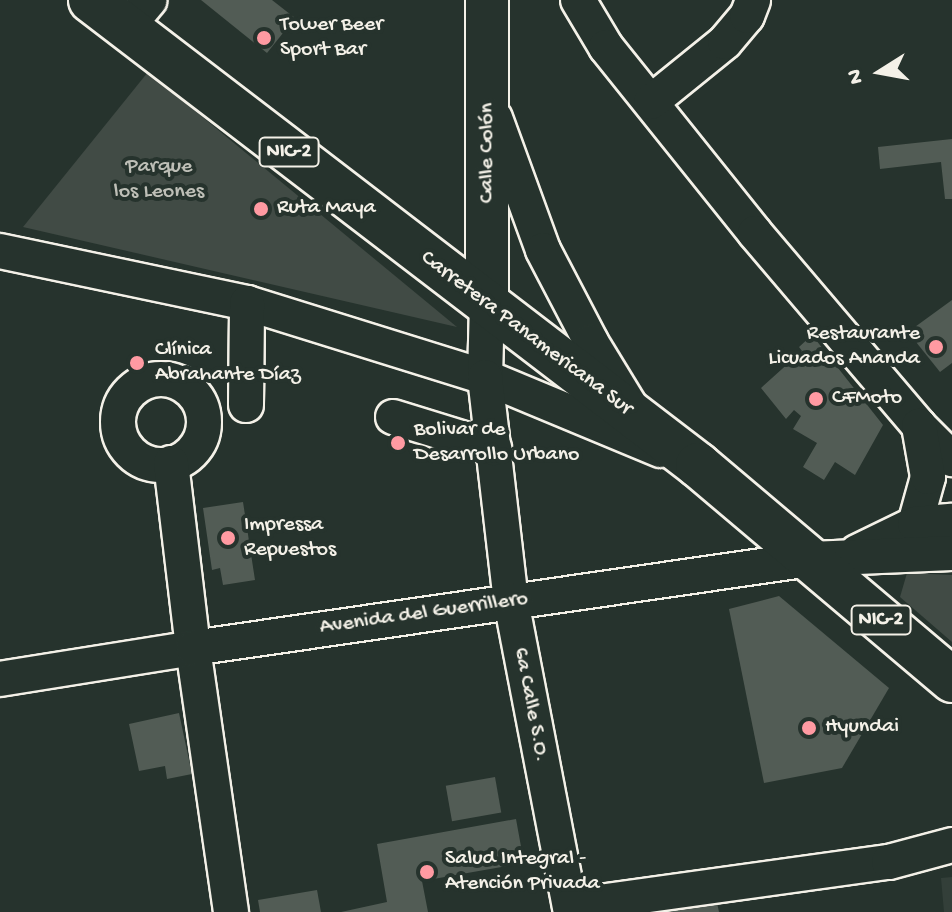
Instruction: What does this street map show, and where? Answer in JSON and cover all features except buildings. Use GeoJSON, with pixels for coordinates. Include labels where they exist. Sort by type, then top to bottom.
{"type":"FeatureCollection","features":[{"type":"Feature","properties":{"kind":"highway","name":"Carretera Panamericana Sur"},"geometry":{"type":"LineString","coordinates":[[91,0],[138,14],[487,305],[698,465],[830,557],[952,680]]}},
{"type":"Feature","properties":{"kind":"main road","name":"Calle Colón"},"geometry":{"type":"LineString","coordinates":[[487,0],[487,305]]}},
{"type":"Feature","properties":{"kind":"street"},"geometry":{"type":"LineString","coordinates":[[578,0],[606,47],[919,426],[952,459]]}},
{"type":"Feature","properties":{"kind":"street"},"geometry":{"type":"LineString","coordinates":[[651,102],[725,42],[747,16],[753,0]]}},
{"type":"Feature","properties":{"kind":"street"},"geometry":{"type":"LineString","coordinates":[[488,96],[516,186],[543,250],[591,342],[639,420]]}},
{"type":"Feature","properties":{"kind":"street"},"geometry":{"type":"LineString","coordinates":[[0,251],[247,303],[485,377],[698,465]]}},
{"type":"Feature","properties":{"kind":"street"},"geometry":{"type":"LineString","coordinates":[[246,405],[247,303]]}},
{"type":"Feature","properties":{"kind":"street","name":"6a Calle S.O."},"geometry":{"type":"LineString","coordinates":[[487,305],[485,377],[511,601],[571,909]]}},
{"type":"Feature","properties":{"kind":"street"},"geometry":{"type":"LineString","coordinates":[[393,417],[494,448]]}},
{"type":"Feature","properties":{"kind":"street"},"geometry":{"type":"LineString","coordinates":[[919,426],[952,438]]}},
{"type":"Feature","properties":{"kind":"street"},"geometry":{"type":"LineString","coordinates":[[915,524],[928,477],[919,426]]}},
{"type":"Feature","properties":{"kind":"street"},"geometry":{"type":"LineString","coordinates":[[171,463],[193,648],[231,912]]}},
{"type":"Feature","properties":{"kind":"street","name":"Avenida del Guerrillero"},"geometry":{"type":"LineString","coordinates":[[830,557],[915,524],[952,521]]}},
{"type":"Feature","properties":{"kind":"street","name":"Avenida del Guerrillero"},"geometry":{"type":"LineString","coordinates":[[0,679],[511,601],[830,557],[909,557],[952,553]]}},
{"type":"Feature","properties":{"kind":"street"},"geometry":{"type":"LineString","coordinates":[[571,909],[889,862],[952,845]]}},
{"type":"Feature","properties":{"kind":"shaded area"},"geometry":{"type":"Polygon","coordinates":[[[952,877],[952,912],[944,912],[941,878],[952,877]]]}},
{"type":"Feature","properties":{"kind":"green space","name":"Parque los Leones"},"geometry":{"type":"Polygon","coordinates":[[[148,72],[457,327],[23,227],[148,72]]]}},
{"type":"Feature","properties":{"kind":"green space"},"geometry":{"type":"Polygon","coordinates":[[[907,573],[952,575],[952,642],[900,597],[907,573]]]}},
{"type":"Feature","properties":{"kind":"place","name":"Tower Beer Sport Bar"},"geometry":{"type":"Point","coordinates":[264,38]}},
{"type":"Feature","properties":{"kind":"place","name":"Ruta Maya"},"geometry":{"type":"Point","coordinates":[261,209]}},
{"type":"Feature","properties":{"kind":"place","name":"Restaurante Licuados Ananda"},"geometry":{"type":"Point","coordinates":[936,347]}},
{"type":"Feature","properties":{"kind":"place","name":"Clínica Abrahante Díaz"},"geometry":{"type":"Point","coordinates":[137,363]}},
{"type":"Feature","properties":{"kind":"place","name":"CFMoto"},"geometry":{"type":"Point","coordinates":[816,399]}},
{"type":"Feature","properties":{"kind":"place","name":"Bolivar de Desarrollo Urbano"},"geometry":{"type":"Point","coordinates":[398,443]}},
{"type":"Feature","properties":{"kind":"place","name":"Impressa Repuestos"},"geometry":{"type":"Point","coordinates":[228,538]}},
{"type":"Feature","properties":{"kind":"place","name":"Hyundai"},"geometry":{"type":"Point","coordinates":[809,728]}},
{"type":"Feature","properties":{"kind":"place","name":"Salud Integral - Atención Privada"},"geometry":{"type":"Point","coordinates":[427,872]}}]}
